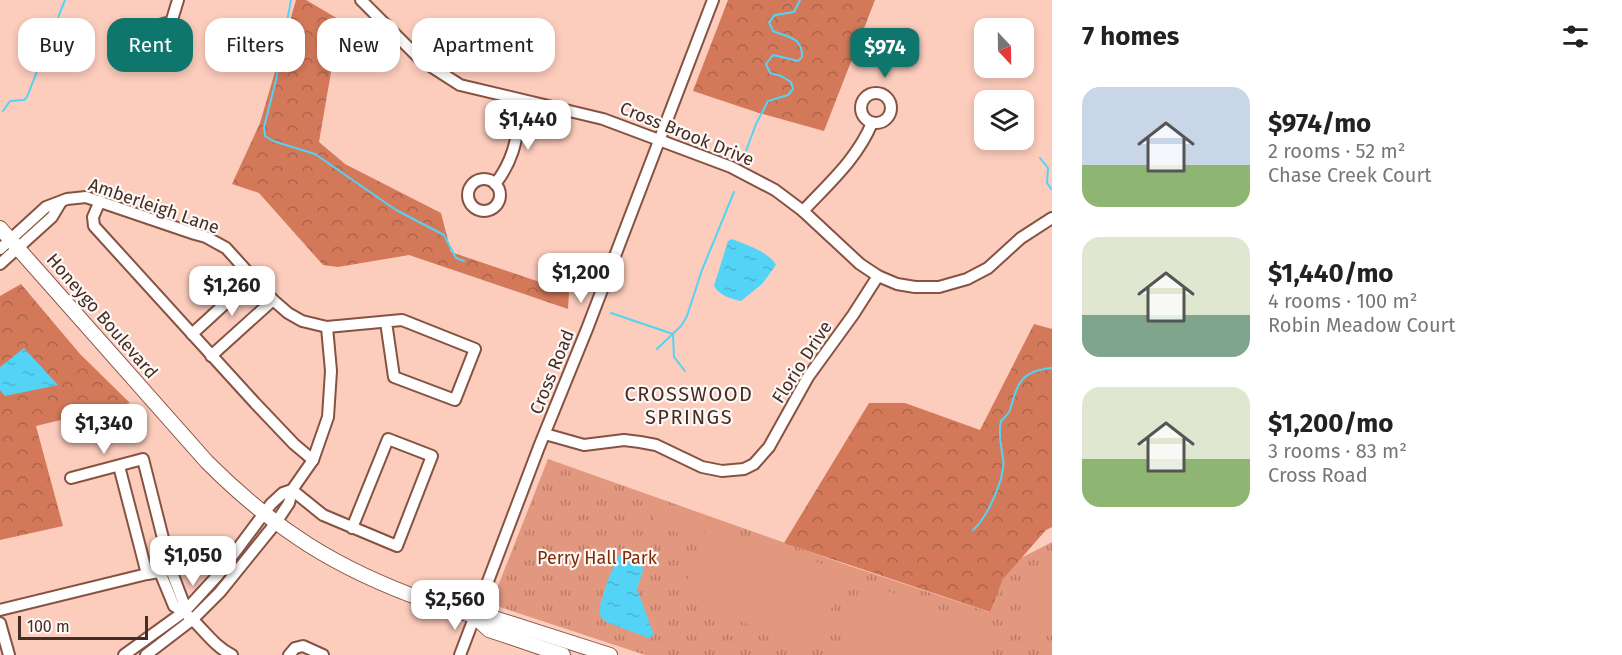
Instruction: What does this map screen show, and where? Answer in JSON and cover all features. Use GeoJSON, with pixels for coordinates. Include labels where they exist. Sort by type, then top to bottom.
{"type":"FeatureCollection","features":[{"type":"Feature","properties":{"kind":"main road","name":"Honeygo Boulevard"},"geometry":{"type":"LineString","coordinates":[[0,228],[207,462],[275,524],[332,559],[379,582],[475,617],[494,618],[610,655]]}},
{"type":"Feature","properties":{"kind":"main road","name":"Honeygo Boulevard"},"geometry":{"type":"LineString","coordinates":[[475,617],[489,630],[563,655]]}},
{"type":"Feature","properties":{"kind":"street"},"geometry":{"type":"LineString","coordinates":[[173,18],[178,0]]}},
{"type":"Feature","properties":{"kind":"street","name":"Cross Road"},"geometry":{"type":"LineString","coordinates":[[460,655],[713,0]]}},
{"type":"Feature","properties":{"kind":"street","name":"Cross Brook Drive"},"geometry":{"type":"LineString","coordinates":[[367,2],[420,60],[460,85],[603,119],[732,167],[776,190],[803,211],[860,264],[878,276],[897,284],[939,287],[967,279],[988,268],[1022,238],[1052,218]]}},
{"type":"Feature","properties":{"kind":"street"},"geometry":{"type":"LineString","coordinates":[[495,184],[507,169],[514,150],[523,101]]}},
{"type":"Feature","properties":{"kind":"street"},"geometry":{"type":"LineString","coordinates":[[803,211],[849,162],[864,142],[872,123]]}},
{"type":"Feature","properties":{"kind":"street","name":"Amberleigh Lane"},"geometry":{"type":"LineString","coordinates":[[15,244],[46,207],[76,197],[100,201],[206,237],[226,248],[273,300],[302,321],[327,327],[402,320],[475,349],[455,400],[394,377],[386,322]]}},
{"type":"Feature","properties":{"kind":"street"},"geometry":{"type":"LineString","coordinates":[[100,201],[93,217],[94,226],[210,356],[294,444],[313,460]]}},
{"type":"Feature","properties":{"kind":"street"},"geometry":{"type":"LineString","coordinates":[[0,249],[15,244]]}},
{"type":"Feature","properties":{"kind":"street"},"geometry":{"type":"LineString","coordinates":[[0,264],[15,244]]}},
{"type":"Feature","properties":{"kind":"street","name":"Florio Drive"},"geometry":{"type":"LineString","coordinates":[[545,434],[584,445],[624,440],[640,442],[656,445],[702,467],[722,471],[744,469],[754,464],[769,447],[808,377],[878,276]]}},
{"type":"Feature","properties":{"kind":"street"},"geometry":{"type":"LineString","coordinates":[[192,334],[253,279]]}},
{"type":"Feature","properties":{"kind":"street"},"geometry":{"type":"LineString","coordinates":[[210,356],[273,300]]}},
{"type":"Feature","properties":{"kind":"street"},"geometry":{"type":"LineString","coordinates":[[124,655],[189,615],[220,592],[275,524],[289,503],[291,490],[313,460],[328,417],[331,371],[327,327]]}},
{"type":"Feature","properties":{"kind":"street"},"geometry":{"type":"LineString","coordinates":[[291,490],[323,515],[352,528],[397,546],[432,456],[388,439],[352,528]]}},
{"type":"Feature","properties":{"kind":"street"},"geometry":{"type":"LineString","coordinates":[[71,478],[143,459],[174,606],[189,615],[224,651],[232,655]]}},
{"type":"Feature","properties":{"kind":"street"},"geometry":{"type":"LineString","coordinates":[[119,466],[147,574]]}},
{"type":"Feature","properties":{"kind":"street"},"geometry":{"type":"LineString","coordinates":[[146,655],[189,615],[264,514],[283,493],[291,490]]}},
{"type":"Feature","properties":{"kind":"street"},"geometry":{"type":"LineString","coordinates":[[0,610],[165,571]]}},
{"type":"Feature","properties":{"kind":"street"},"geometry":{"type":"LineString","coordinates":[[0,623],[9,655]]}},
{"type":"Feature","properties":{"kind":"street"},"geometry":{"type":"LineString","coordinates":[[290,655],[295,648],[303,646],[322,655]]}},
{"type":"Feature","properties":{"kind":"green space"},"geometry":{"type":"Polygon","coordinates":[[[296,0],[306,0],[337,18],[317,18],[317,72],[331,72],[319,142],[345,164],[441,213],[451,252],[569,292],[568,309],[409,255],[338,267],[323,265],[259,193],[232,184],[260,123],[275,72],[305,72],[305,18],[291,18],[296,0]]]}},
{"type":"Feature","properties":{"kind":"green space"},"geometry":{"type":"Polygon","coordinates":[[[728,0],[875,0],[824,131],[693,91],[728,0]]]}},
{"type":"Feature","properties":{"kind":"green space"},"geometry":{"type":"Polygon","coordinates":[[[21,284],[80,354],[130,403],[36,426],[63,526],[0,540],[0,296],[21,284]]]}},
{"type":"Feature","properties":{"kind":"green space"},"geometry":{"type":"Polygon","coordinates":[[[1034,324],[1052,329],[1052,527],[1046,530],[1003,579],[990,612],[784,543],[869,403],[905,403],[980,430],[1034,324]]]}},
{"type":"Feature","properties":{"kind":"green space","name":"Perry Hall Park"},"geometry":{"type":"Polygon","coordinates":[[[548,459],[850,566],[989,612],[1003,579],[1019,559],[1052,542],[1052,655],[645,655],[491,604],[548,459]]]}},
{"type":"Feature","properties":{"kind":"green space"},"geometry":{"type":"Polygon","coordinates":[[[660,502],[703,518],[696,539],[652,523],[660,502]]]}},
{"type":"Feature","properties":{"kind":"green space"},"geometry":{"type":"Polygon","coordinates":[[[708,524],[844,572],[817,649],[680,600],[708,524]]]}},
{"type":"Feature","properties":{"kind":"green space"},"geometry":{"type":"Polygon","coordinates":[[[1040,560],[1052,564],[1052,636],[1017,624],[1040,560]]]}},
{"type":"Feature","properties":{"kind":"green space"},"geometry":{"type":"Polygon","coordinates":[[[862,582],[999,631],[990,655],[835,655],[862,582]]]}},
{"type":"Feature","properties":{"kind":"water"},"geometry":{"type":"Polygon","coordinates":[[[732,239],[762,252],[776,265],[762,284],[741,301],[729,298],[714,286],[728,241],[732,239]]]}},
{"type":"Feature","properties":{"kind":"water"},"geometry":{"type":"Polygon","coordinates":[[[24,348],[58,385],[5,396],[0,390],[0,367],[24,348]]]}},
{"type":"Feature","properties":{"kind":"water"},"geometry":{"type":"Polygon","coordinates":[[[619,555],[627,555],[642,565],[643,571],[637,589],[654,635],[649,638],[606,622],[600,616],[599,610],[607,582],[619,555]]]}},
{"type":"Feature","properties":{"kind":"waterway"},"geometry":{"type":"LineString","coordinates":[[3,111],[10,101],[24,100],[27,97],[65,0]]}},
{"type":"Feature","properties":{"kind":"waterway"},"geometry":{"type":"LineString","coordinates":[[291,0],[276,80],[264,127],[265,136],[273,141],[315,154],[396,210],[444,235],[456,258],[464,261]]}},
{"type":"Feature","properties":{"kind":"waterway"},"geometry":{"type":"LineString","coordinates":[[746,151],[768,101],[788,95],[793,89],[791,82],[770,73],[766,64],[773,55],[798,61],[802,57],[802,50],[793,39],[773,31],[769,22],[775,15],[794,12],[800,0]]}},
{"type":"Feature","properties":{"kind":"waterway"},"geometry":{"type":"LineString","coordinates":[[1040,158],[1048,168],[1047,183],[1052,190]]}},
{"type":"Feature","properties":{"kind":"waterway"},"geometry":{"type":"LineString","coordinates":[[657,349],[681,326],[687,316],[702,270],[734,192]]}},
{"type":"Feature","properties":{"kind":"waterway"},"geometry":{"type":"LineString","coordinates":[[611,313],[673,334]]}},
{"type":"Feature","properties":{"kind":"waterway"},"geometry":{"type":"LineString","coordinates":[[673,334],[674,357],[685,371]]}},
{"type":"Feature","properties":{"kind":"waterway"},"geometry":{"type":"LineString","coordinates":[[973,530],[984,516],[999,486],[1003,466],[1000,426],[1001,421],[1009,412],[1015,392],[1027,375],[1052,368]]}},
{"type":"Feature","properties":{"kind":"district","name":"CROSSWOOD SPRINGS"},"geometry":{"type":"Point","coordinates":[689,406]}}]}
